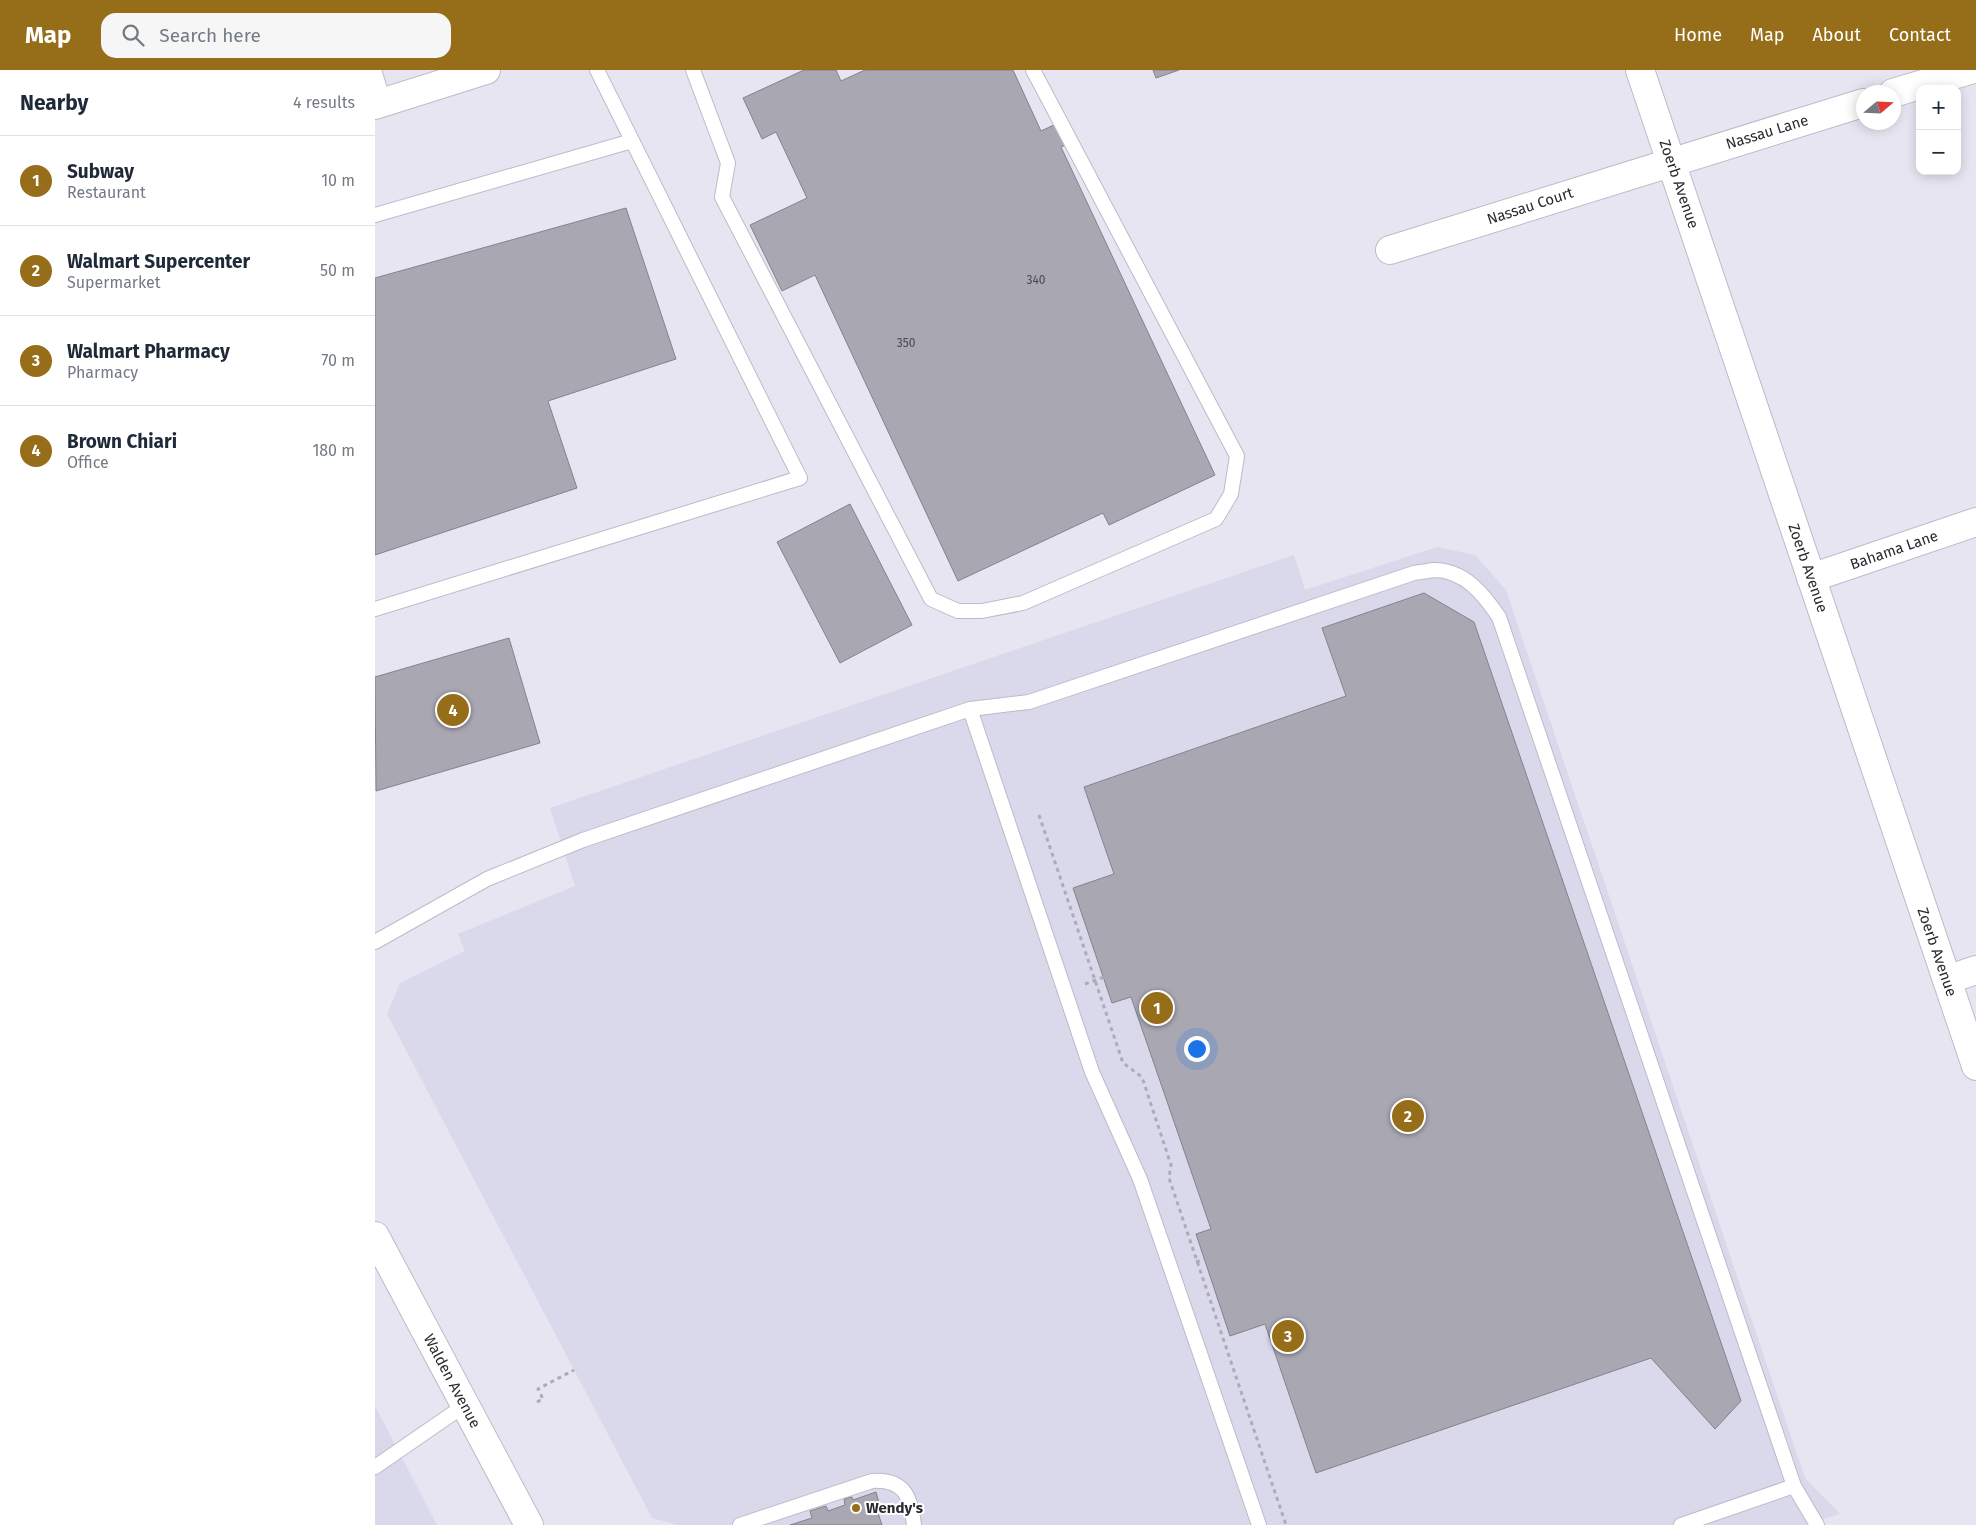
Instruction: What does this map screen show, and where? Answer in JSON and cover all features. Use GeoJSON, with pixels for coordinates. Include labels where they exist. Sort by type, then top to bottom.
{"type":"FeatureCollection","features":[{"type":"Feature","properties":{"kind":"street"},"geometry":{"type":"LineString","coordinates":[[379,103],[486,70]]}},
{"type":"Feature","properties":{"kind":"street","name":"Zoerb Avenue"},"geometry":{"type":"LineString","coordinates":[[1641,70],[1976,1066]]}},
{"type":"Feature","properties":{"kind":"street"},"geometry":{"type":"LineString","coordinates":[[1901,91],[1970,70]]}},
{"type":"Feature","properties":{"kind":"street","name":"Nassau Lane"},"geometry":{"type":"LineString","coordinates":[[1671,162],[1856,104]]}},
{"type":"Feature","properties":{"kind":"street","name":"Nassau Court"},"geometry":{"type":"LineString","coordinates":[[1390,250],[1671,162]]}},
{"type":"Feature","properties":{"kind":"street","name":"Bahama Lane"},"geometry":{"type":"LineString","coordinates":[[1811,578],[1976,522]]}},
{"type":"Feature","properties":{"kind":"street"},"geometry":{"type":"LineString","coordinates":[[1947,980],[1976,970]]}},
{"type":"Feature","properties":{"kind":"street","name":"Walden Avenue"},"geometry":{"type":"LineString","coordinates":[[375,1236],[529,1525]]}},
{"type":"Feature","properties":{"kind":"lane"},"geometry":{"type":"LineString","coordinates":[[375,609],[800,478],[597,70]]}},
{"type":"Feature","properties":{"kind":"lane"},"geometry":{"type":"LineString","coordinates":[[693,70],[728,163],[722,197],[931,599],[958,611],[981,611],[1023,603],[1216,519],[1231,494],[1237,456],[1033,70]]}},
{"type":"Feature","properties":{"kind":"lane"},"geometry":{"type":"LineString","coordinates":[[375,73],[379,103]]}},
{"type":"Feature","properties":{"kind":"lane"},"geometry":{"type":"LineString","coordinates":[[375,215],[632,141]]}},
{"type":"Feature","properties":{"kind":"lane"},"geometry":{"type":"LineString","coordinates":[[375,942],[487,879],[542,855],[970,709],[1029,702],[1414,573],[1435,570],[1459,576],[1482,592],[1499,617],[1794,1486],[1817,1525]]}},
{"type":"Feature","properties":{"kind":"lane"},"geometry":{"type":"LineString","coordinates":[[970,709],[1092,1072],[1140,1179],[1259,1525]]}},
{"type":"Feature","properties":{"kind":"lane"},"geometry":{"type":"LineString","coordinates":[[375,1467],[465,1405]]}},
{"type":"Feature","properties":{"kind":"lane"},"geometry":{"type":"LineString","coordinates":[[741,1525],[872,1481],[886,1480],[897,1484],[907,1495],[915,1525]]}},
{"type":"Feature","properties":{"kind":"lane"},"geometry":{"type":"LineString","coordinates":[[1681,1525],[1794,1486]]}},
{"type":"Feature","properties":{"kind":"path"},"geometry":{"type":"LineString","coordinates":[[1039,815],[1123,1063],[1142,1077],[1150,1099],[1171,1164],[1169,1178],[1286,1525]]}},
{"type":"Feature","properties":{"kind":"path"},"geometry":{"type":"LineString","coordinates":[[1077,986],[1103,977]]}},
{"type":"Feature","properties":{"kind":"path"},"geometry":{"type":"LineString","coordinates":[[1144,1101],[1150,1099]]}},
{"type":"Feature","properties":{"kind":"path"},"geometry":{"type":"LineString","coordinates":[[537,1402],[543,1399],[538,1390],[574,1370]]}},
{"type":"Feature","properties":{"kind":"shaded area"},"geometry":{"type":"Polygon","coordinates":[[[1437,547],[1475,555],[1506,590],[1805,1478],[1840,1514],[1805,1525],[677,1525],[652,1518],[387,1014],[400,983],[465,951],[458,934],[575,886],[550,808],[1294,555],[1305,590],[1437,547]]]}},
{"type":"Feature","properties":{"kind":"shaded area"},"geometry":{"type":"Polygon","coordinates":[[[375,1406],[437,1525],[375,1525],[375,1406]]]}},
{"type":"Feature","properties":{"kind":"building"},"geometry":{"type":"Polygon","coordinates":[[[804,70],[836,70],[841,81],[865,70],[1013,70],[1041,131],[1058,123],[1068,144],[1061,147],[1215,475],[1109,525],[1103,513],[958,581],[815,275],[782,291],[750,225],[807,198],[776,132],[762,139],[743,98],[804,70]]]}},
{"type":"Feature","properties":{"kind":"building"},"geometry":{"type":"Polygon","coordinates":[[[1153,70],[1179,70],[1156,78],[1153,70]]]}},
{"type":"Feature","properties":{"kind":"building"},"geometry":{"type":"Polygon","coordinates":[[[626,208],[676,359],[548,401],[577,488],[375,555],[375,278],[626,208]]]}},
{"type":"Feature","properties":{"kind":"building"},"geometry":{"type":"Polygon","coordinates":[[[850,504],[912,625],[840,663],[777,542],[850,504]]]}},
{"type":"Feature","properties":{"kind":"building"},"geometry":{"type":"Polygon","coordinates":[[[1424,593],[1474,622],[1741,1401],[1715,1429],[1651,1358],[1316,1473],[1265,1324],[1230,1336],[1196,1234],[1211,1229],[1131,997],[1112,1003],[1073,888],[1114,874],[1084,787],[1346,696],[1322,628],[1424,593]]]}},
{"type":"Feature","properties":{"kind":"building"},"geometry":{"type":"Polygon","coordinates":[[[509,638],[540,743],[376,791],[375,677],[509,638]]]}},
{"type":"Feature","properties":{"kind":"building","name":"Wendy's"},"geometry":{"type":"Polygon","coordinates":[[[876,1492],[879,1503],[875,1504],[882,1525],[790,1525],[812,1518],[810,1511],[826,1506],[828,1511],[845,1505],[844,1499],[852,1497],[853,1500],[876,1492]]]}},
{"type":"Feature","properties":{"kind":"place","name":"Brown Chiari"},"geometry":{"type":"Point","coordinates":[453,710]}},
{"type":"Feature","properties":{"kind":"place","name":"Subway"},"geometry":{"type":"Point","coordinates":[1157,1008]}},
{"type":"Feature","properties":{"kind":"place","name":"Walmart Supercenter"},"geometry":{"type":"Point","coordinates":[1408,1116]}},
{"type":"Feature","properties":{"kind":"place","name":"Walmart Pharmacy"},"geometry":{"type":"Point","coordinates":[1288,1336]}},
{"type":"Feature","properties":{"kind":"place","name":"Wendy's"},"geometry":{"type":"Point","coordinates":[856,1508]}}]}
